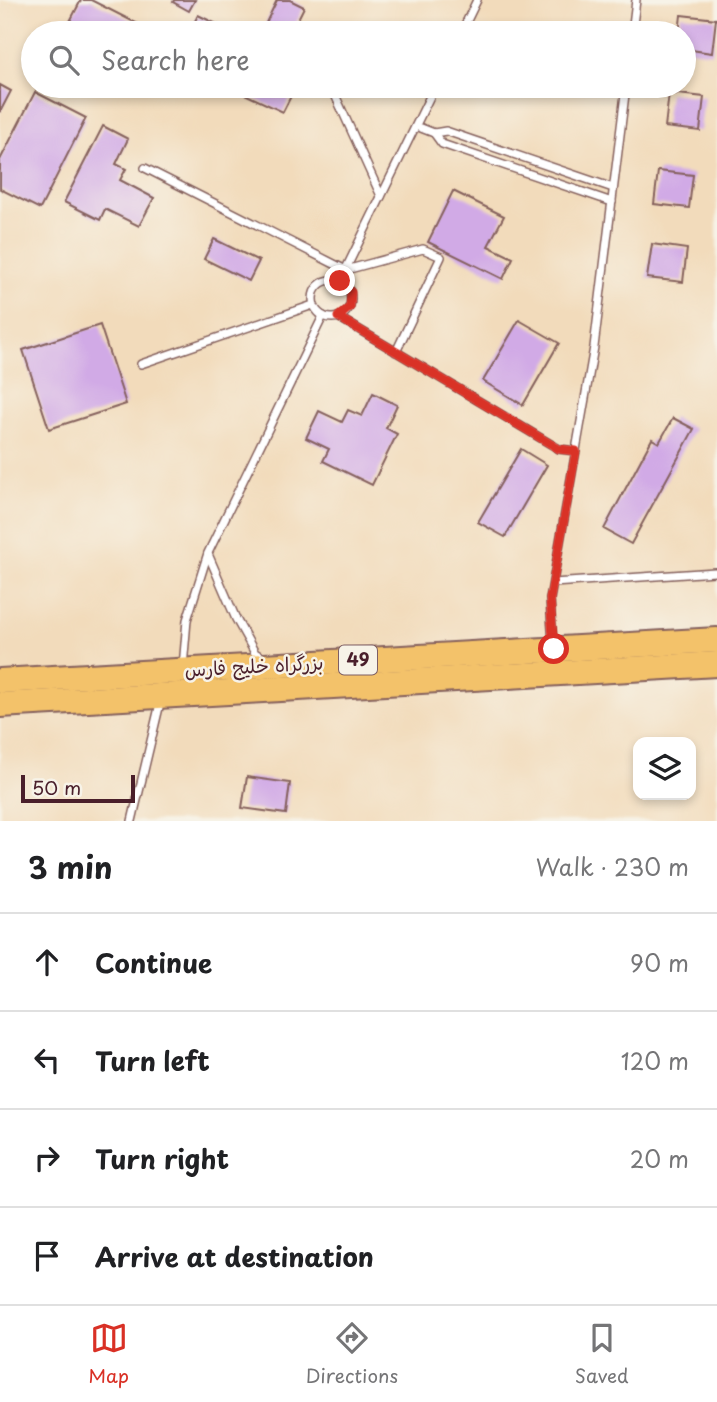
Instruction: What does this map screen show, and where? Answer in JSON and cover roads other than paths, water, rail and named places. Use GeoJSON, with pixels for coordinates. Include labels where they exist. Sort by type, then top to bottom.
{"type":"FeatureCollection","features":[{"type":"Feature","properties":{"kind":"highway","name":"بزرگراه خلیج فارس"},"geometry":{"type":"LineString","coordinates":[[0,681],[717,640]]}},
{"type":"Feature","properties":{"kind":"highway","name":"بزرگراه خلیج فارس"},"geometry":{"type":"LineString","coordinates":[[0,705],[717,664]]}},
{"type":"Feature","properties":{"kind":"lane"},"geometry":{"type":"LineString","coordinates":[[467,21],[477,0]]}},
{"type":"Feature","properties":{"kind":"lane"},"geometry":{"type":"LineString","coordinates":[[633,21],[636,0]]}},
{"type":"Feature","properties":{"kind":"lane"},"geometry":{"type":"LineString","coordinates":[[336,98],[381,196]]}},
{"type":"Feature","properties":{"kind":"lane"},"geometry":{"type":"LineString","coordinates":[[340,281],[429,98]]}},
{"type":"Feature","properties":{"kind":"lane"},"geometry":{"type":"LineString","coordinates":[[554,649],[550,599],[594,347],[624,98]]}},
{"type":"Feature","properties":{"kind":"lane"},"geometry":{"type":"LineString","coordinates":[[416,126],[434,134],[442,144],[612,202]]}},
{"type":"Feature","properties":{"kind":"lane"},"geometry":{"type":"LineString","coordinates":[[434,134],[446,131],[613,188]]}},
{"type":"Feature","properties":{"kind":"lane"},"geometry":{"type":"LineString","coordinates":[[145,168],[346,270],[423,248],[442,257],[396,352]]}},
{"type":"Feature","properties":{"kind":"lane"},"geometry":{"type":"LineString","coordinates":[[323,317],[313,305],[314,290],[325,280],[340,281],[351,292],[350,307],[338,317]]}},
{"type":"Feature","properties":{"kind":"lane"},"geometry":{"type":"LineString","coordinates":[[141,364],[313,305]]}},
{"type":"Feature","properties":{"kind":"lane"},"geometry":{"type":"LineString","coordinates":[[323,317],[338,317],[559,449],[576,451]]}},
{"type":"Feature","properties":{"kind":"lane"},"geometry":{"type":"LineString","coordinates":[[183,670],[187,620],[208,554],[323,317]]}},
{"type":"Feature","properties":{"kind":"lane"},"geometry":{"type":"LineString","coordinates":[[208,554],[236,619],[255,653],[277,665]]}},
{"type":"Feature","properties":{"kind":"lane"},"geometry":{"type":"LineString","coordinates":[[553,583],[715,572]]}},
{"type":"Feature","properties":{"kind":"lane"},"geometry":{"type":"LineString","coordinates":[[132,821],[162,696]]}}]}
